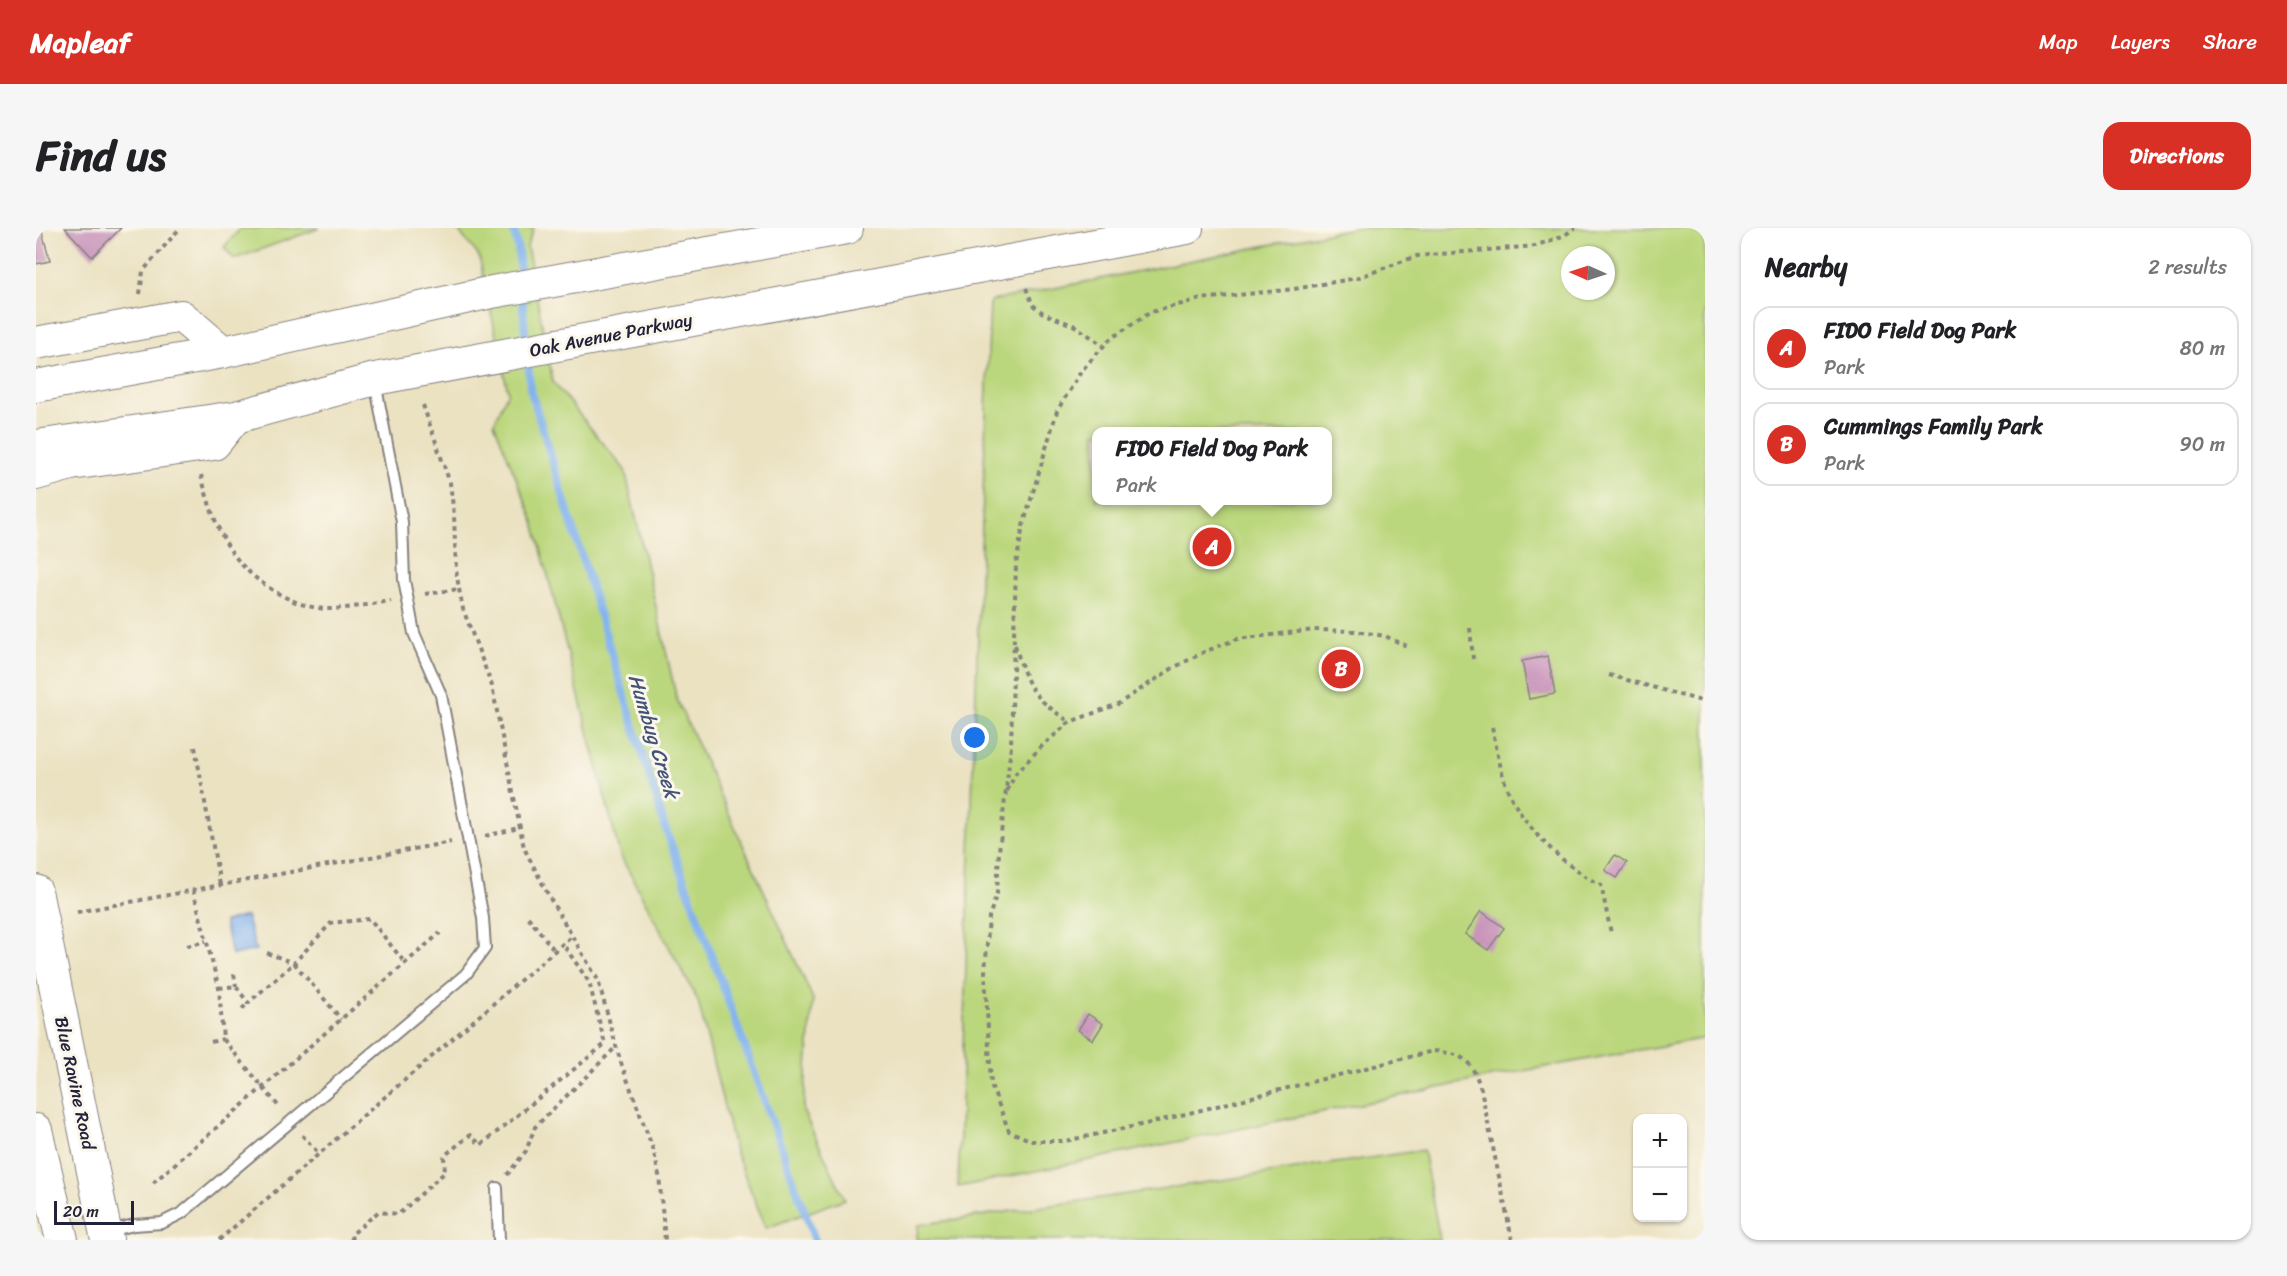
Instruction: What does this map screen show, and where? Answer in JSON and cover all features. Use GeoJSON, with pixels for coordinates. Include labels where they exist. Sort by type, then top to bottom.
{"type":"FeatureCollection","features":[{"type":"Feature","properties":{"kind":"main road"},"geometry":{"type":"LineString","coordinates":[[36,386],[223,352],[492,292],[558,282],[847,228]]}},
{"type":"Feature","properties":{"kind":"main road","name":"Oak Avenue Parkway"},"geometry":{"type":"LineString","coordinates":[[36,446],[236,417],[375,379],[1187,228]]}},
{"type":"Feature","properties":{"kind":"main road"},"geometry":{"type":"LineString","coordinates":[[36,343],[181,316],[223,352]]}},
{"type":"Feature","properties":{"kind":"main road"},"geometry":{"type":"LineString","coordinates":[[36,474],[71,464],[214,444],[236,417]]}},
{"type":"Feature","properties":{"kind":"main road","name":"Blue Ravine Road"},"geometry":{"type":"LineString","coordinates":[[36,891],[107,1236]]}},
{"type":"Feature","properties":{"kind":"main road"},"geometry":{"type":"LineString","coordinates":[[36,1130],[62,1240]]}},
{"type":"Feature","properties":{"kind":"lane"},"geometry":{"type":"LineString","coordinates":[[107,1236],[134,1225],[162,1223],[182,1213],[466,974],[485,948],[483,918],[441,695],[414,633],[404,580],[402,522],[375,379]]}},
{"type":"Feature","properties":{"kind":"lane"},"geometry":{"type":"LineString","coordinates":[[497,1188],[499,1240]]}},
{"type":"Feature","properties":{"kind":"path"},"geometry":{"type":"LineString","coordinates":[[140,299],[143,271],[180,228]]}},
{"type":"Feature","properties":{"kind":"path"},"geometry":{"type":"LineString","coordinates":[[1512,1240],[1481,1089],[1474,1067],[1455,1053],[1433,1051],[1150,1123],[1065,1141],[1032,1141],[1009,1131],[991,1085],[985,973],[989,917],[997,893],[1011,746],[1016,564],[1023,526],[1057,411],[1082,370],[1110,339],[1151,312],[1201,299],[1294,289],[1357,278],[1417,256],[1534,246],[1565,235],[1575,228]]}},
{"type":"Feature","properties":{"kind":"path"},"geometry":{"type":"LineString","coordinates":[[1026,288],[1033,305],[1038,309],[1075,326],[1104,346]]}},
{"type":"Feature","properties":{"kind":"path"},"geometry":{"type":"LineString","coordinates":[[423,405],[450,483],[459,589],[492,686],[524,848],[530,864],[598,980],[616,1047],[653,1149],[659,1175],[665,1240]]}},
{"type":"Feature","properties":{"kind":"path"},"geometry":{"type":"LineString","coordinates":[[199,469],[218,530],[240,565],[256,580],[303,605],[326,609],[351,608],[388,601]]}},
{"type":"Feature","properties":{"kind":"path"},"geometry":{"type":"LineString","coordinates":[[427,594],[459,589]]}},
{"type":"Feature","properties":{"kind":"path"},"geometry":{"type":"LineString","coordinates":[[1470,628],[1473,659]]}},
{"type":"Feature","properties":{"kind":"path"},"geometry":{"type":"LineString","coordinates":[[1005,795],[1016,772],[1042,745],[1070,722],[1118,704],[1173,668],[1237,639],[1314,630],[1355,631],[1385,636],[1409,647]]}},
{"type":"Feature","properties":{"kind":"path"},"geometry":{"type":"LineString","coordinates":[[1014,641],[1029,684],[1039,700],[1070,722]]}},
{"type":"Feature","properties":{"kind":"path"},"geometry":{"type":"LineString","coordinates":[[1610,675],[1705,702]]}},
{"type":"Feature","properties":{"kind":"path"},"geometry":{"type":"LineString","coordinates":[[1492,727],[1505,783],[1521,814],[1554,852],[1586,877],[1601,885],[1611,933]]}},
{"type":"Feature","properties":{"kind":"path"},"geometry":{"type":"LineString","coordinates":[[195,747],[220,885]]}},
{"type":"Feature","properties":{"kind":"path"},"geometry":{"type":"LineString","coordinates":[[77,912],[519,828]]}},
{"type":"Feature","properties":{"kind":"path"},"geometry":{"type":"LineString","coordinates":[[193,890],[219,988],[223,1039],[262,1088]]}},
{"type":"Feature","properties":{"kind":"path"},"geometry":{"type":"LineString","coordinates":[[528,917],[555,951]]}},
{"type":"Feature","properties":{"kind":"path"},"geometry":{"type":"LineString","coordinates":[[242,1009],[294,963],[331,923],[370,919],[405,963]]}},
{"type":"Feature","properties":{"kind":"path"},"geometry":{"type":"LineString","coordinates":[[153,1183],[440,933]]}},
{"type":"Feature","properties":{"kind":"path"},"geometry":{"type":"LineString","coordinates":[[219,1240],[573,935]]}},
{"type":"Feature","properties":{"kind":"path"},"geometry":{"type":"LineString","coordinates":[[187,946],[206,941]]}},
{"type":"Feature","properties":{"kind":"path"},"geometry":{"type":"LineString","coordinates":[[352,1240],[351,1235],[378,1212],[399,1214],[445,1172],[444,1156],[470,1135],[481,1145],[605,1044],[589,982],[563,944]]}},
{"type":"Feature","properties":{"kind":"path"},"geometry":{"type":"LineString","coordinates":[[267,953],[294,963],[341,1019]]}},
{"type":"Feature","properties":{"kind":"path"},"geometry":{"type":"LineString","coordinates":[[234,974],[236,986],[248,1003]]}},
{"type":"Feature","properties":{"kind":"path"},"geometry":{"type":"LineString","coordinates":[[219,988],[236,986]]}},
{"type":"Feature","properties":{"kind":"path"},"geometry":{"type":"LineString","coordinates":[[211,1042],[223,1039]]}},
{"type":"Feature","properties":{"kind":"path"},"geometry":{"type":"LineString","coordinates":[[497,1188],[526,1151],[535,1127],[616,1047]]}},
{"type":"Feature","properties":{"kind":"green space"},"geometry":{"type":"Polygon","coordinates":[[[241,228],[320,228],[234,259],[224,247],[241,228]]]}},
{"type":"Feature","properties":{"kind":"green space"},"geometry":{"type":"Polygon","coordinates":[[[456,228],[534,228],[527,246],[553,382],[625,470],[677,700],[813,999],[803,1111],[845,1199],[766,1228],[735,1151],[698,1001],[620,855],[534,522],[494,423],[508,392],[479,256],[456,228]]]}},
{"type":"Feature","properties":{"kind":"green space"},"geometry":{"type":"Polygon","coordinates":[[[1353,228],[1705,228],[1705,1038],[1491,1077],[958,1187],[990,301],[1353,228]]]}},
{"type":"Feature","properties":{"kind":"green space"},"geometry":{"type":"Polygon","coordinates":[[[1423,1150],[1440,1240],[917,1240],[918,1225],[1423,1150]]]}},
{"type":"Feature","properties":{"kind":"water"},"geometry":{"type":"Polygon","coordinates":[[[246,916],[256,950],[232,955],[224,922],[246,916]]]}},
{"type":"Feature","properties":{"kind":"building"},"geometry":{"type":"Polygon","coordinates":[[[36,228],[41,228],[50,261],[36,264],[36,228]]]}},
{"type":"Feature","properties":{"kind":"building"},"geometry":{"type":"Polygon","coordinates":[[[65,228],[121,228],[92,257],[65,228]]]}},
{"type":"Feature","properties":{"kind":"building"},"geometry":{"type":"Polygon","coordinates":[[[1548,656],[1555,694],[1529,699],[1522,661],[1548,656]]]}},
{"type":"Feature","properties":{"kind":"building"},"geometry":{"type":"Polygon","coordinates":[[[1615,855],[1627,863],[1617,878],[1605,870],[1615,855]]]}},
{"type":"Feature","properties":{"kind":"building"},"geometry":{"type":"Polygon","coordinates":[[[1481,911],[1504,928],[1488,950],[1465,934],[1481,911]]]}},
{"type":"Feature","properties":{"kind":"building"},"geometry":{"type":"Polygon","coordinates":[[[1088,1014],[1103,1024],[1093,1040],[1078,1030],[1088,1014]]]}},
{"type":"Feature","properties":{"kind":"waterway","name":"Humbug Creek"},"geometry":{"type":"LineString","coordinates":[[513,228],[518,248],[521,281]]}},
{"type":"Feature","properties":{"kind":"waterway","name":"Humbug Creek"},"geometry":{"type":"LineString","coordinates":[[522,294],[526,344]]}},
{"type":"Feature","properties":{"kind":"waterway","name":"Humbug Creek"},"geometry":{"type":"LineString","coordinates":[[528,356],[530,388],[665,827],[815,1240]]}},
{"type":"Feature","properties":{"kind":"place","name":"FIDO Field Dog Park"},"geometry":{"type":"Point","coordinates":[1212,547]}},
{"type":"Feature","properties":{"kind":"place","name":"Cummings Family Park"},"geometry":{"type":"Point","coordinates":[1341,669]}}]}
